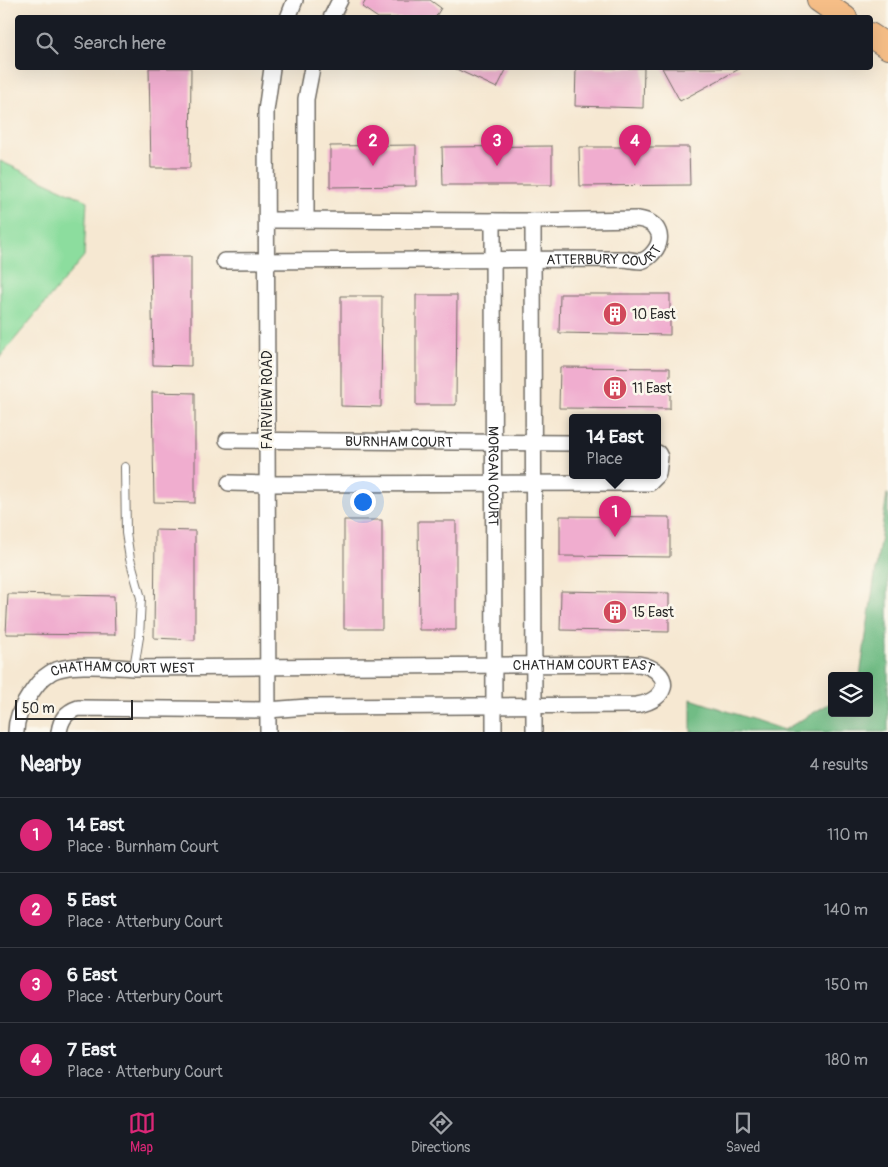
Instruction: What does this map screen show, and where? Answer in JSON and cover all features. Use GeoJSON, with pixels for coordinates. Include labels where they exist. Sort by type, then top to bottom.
{"type":"FeatureCollection","features":[{"type":"Feature","properties":{"kind":"main road"},"geometry":{"type":"LineString","coordinates":[[819,0],[841,15]]}},
{"type":"Feature","properties":{"kind":"main road"},"geometry":{"type":"LineString","coordinates":[[873,37],[888,47]]}},
{"type":"Feature","properties":{"kind":"street"},"geometry":{"type":"LineString","coordinates":[[289,15],[295,0]]}},
{"type":"Feature","properties":{"kind":"street"},"geometry":{"type":"LineString","coordinates":[[332,15],[340,0]]}},
{"type":"Feature","properties":{"kind":"street","name":"FAIRVIEW ROAD"},"geometry":{"type":"LineString","coordinates":[[268,732],[266,111],[272,70]]}},
{"type":"Feature","properties":{"kind":"street"},"geometry":{"type":"LineString","coordinates":[[306,220],[306,99],[312,70]]}},
{"type":"Feature","properties":{"kind":"street","name":"ATTERBURY COURT"},"geometry":{"type":"LineString","coordinates":[[224,261],[626,259],[640,261],[647,259],[654,253],[659,246],[660,238],[658,230],[653,224],[646,220],[638,219],[532,221],[267,220]]}},
{"type":"Feature","properties":{"kind":"street","name":"MORGAN COURT"},"geometry":{"type":"LineString","coordinates":[[493,221],[494,732]]}},
{"type":"Feature","properties":{"kind":"street"},"geometry":{"type":"LineString","coordinates":[[532,221],[534,732]]}},
{"type":"Feature","properties":{"kind":"street","name":"BURNHAM COURT"},"geometry":{"type":"LineString","coordinates":[[227,440],[569,443]]}},
{"type":"Feature","properties":{"kind":"street"},"geometry":{"type":"LineString","coordinates":[[228,483],[650,483],[654,479]]}},
{"type":"Feature","properties":{"kind":"street","name":"CHATHAM COURT EAST"},"geometry":{"type":"LineString","coordinates":[[268,667],[639,664],[649,666],[658,671],[663,679],[663,690],[656,699],[647,704],[637,705],[534,704],[307,707],[268,710]]}},
{"type":"Feature","properties":{"kind":"street","name":"CHATHAM COURT WEST"},"geometry":{"type":"LineString","coordinates":[[16,732],[24,703],[37,683],[51,672],[69,666],[134,668],[268,667]]}},
{"type":"Feature","properties":{"kind":"street"},"geometry":{"type":"LineString","coordinates":[[59,732],[62,719],[69,711],[78,708],[268,710]]}},
{"type":"Feature","properties":{"kind":"lane"},"geometry":{"type":"LineString","coordinates":[[125,467],[126,533],[130,559],[141,598],[139,637],[134,668]]}},
{"type":"Feature","properties":{"kind":"green space"},"geometry":{"type":"Polygon","coordinates":[[[0,161],[87,201],[84,256],[0,357],[0,161]]]}},
{"type":"Feature","properties":{"kind":"green space"},"geometry":{"type":"Polygon","coordinates":[[[888,494],[888,732],[691,732],[691,699],[784,730],[828,704],[828,717],[873,717],[873,672],[861,672],[888,494]]]}},
{"type":"Feature","properties":{"kind":"building"},"geometry":{"type":"Polygon","coordinates":[[[366,0],[430,0],[441,8],[437,15],[374,15],[362,7],[366,0]]]}},
{"type":"Feature","properties":{"kind":"building"},"geometry":{"type":"Polygon","coordinates":[[[149,70],[191,70],[190,168],[151,168],[149,70]]]}},
{"type":"Feature","properties":{"kind":"building"},"geometry":{"type":"Polygon","coordinates":[[[458,70],[506,70],[497,88],[458,70]]]}},
{"type":"Feature","properties":{"kind":"building"},"geometry":{"type":"Polygon","coordinates":[[[576,70],[644,70],[643,108],[575,106],[576,70]]]}},
{"type":"Feature","properties":{"kind":"building"},"geometry":{"type":"Polygon","coordinates":[[[663,70],[737,70],[680,101],[663,70]]]}},
{"type":"Feature","properties":{"kind":"building"},"geometry":{"type":"Polygon","coordinates":[[[416,145],[416,186],[330,187],[330,146],[416,145]]]}},
{"type":"Feature","properties":{"kind":"building"},"geometry":{"type":"Polygon","coordinates":[[[552,146],[552,185],[443,185],[442,147],[552,146]]]}},
{"type":"Feature","properties":{"kind":"building"},"geometry":{"type":"Polygon","coordinates":[[[579,147],[689,147],[690,185],[580,186],[579,147]]]}},
{"type":"Feature","properties":{"kind":"building"},"geometry":{"type":"Polygon","coordinates":[[[151,256],[191,256],[191,366],[153,365],[151,256]]]}},
{"type":"Feature","properties":{"kind":"building","name":"10 East"},"geometry":{"type":"Polygon","coordinates":[[[560,294],[670,294],[670,335],[559,333],[560,294]]]}},
{"type":"Feature","properties":{"kind":"building"},"geometry":{"type":"Polygon","coordinates":[[[416,295],[457,295],[456,405],[416,405],[416,295]]]}},
{"type":"Feature","properties":{"kind":"building"},"geometry":{"type":"Polygon","coordinates":[[[341,296],[382,296],[381,407],[341,406],[341,296]]]}},
{"type":"Feature","properties":{"kind":"building","name":"11 East"},"geometry":{"type":"Polygon","coordinates":[[[560,367],[670,368],[670,409],[559,408],[560,367]]]}},
{"type":"Feature","properties":{"kind":"building"},"geometry":{"type":"Polygon","coordinates":[[[152,392],[195,393],[195,503],[154,502],[152,392]]]}},
{"type":"Feature","properties":{"kind":"building"},"geometry":{"type":"Polygon","coordinates":[[[560,516],[670,517],[670,557],[560,556],[560,516]]]}},
{"type":"Feature","properties":{"kind":"building"},"geometry":{"type":"Polygon","coordinates":[[[344,520],[382,520],[382,629],[344,629],[344,520]]]}},
{"type":"Feature","properties":{"kind":"building"},"geometry":{"type":"Polygon","coordinates":[[[418,521],[456,521],[456,630],[419,630],[418,521]]]}},
{"type":"Feature","properties":{"kind":"building"},"geometry":{"type":"Polygon","coordinates":[[[155,530],[195,531],[195,640],[154,638],[155,530]]]}},
{"type":"Feature","properties":{"kind":"building","name":"15 East"},"geometry":{"type":"Polygon","coordinates":[[[561,591],[669,593],[669,632],[560,630],[561,591]]]}},
{"type":"Feature","properties":{"kind":"building"},"geometry":{"type":"Polygon","coordinates":[[[8,594],[114,596],[115,635],[6,634],[8,594]]]}},
{"type":"Feature","properties":{"kind":"place","name":"5 East"},"geometry":{"type":"Point","coordinates":[373,166]}},
{"type":"Feature","properties":{"kind":"place","name":"6 East"},"geometry":{"type":"Point","coordinates":[497,166]}},
{"type":"Feature","properties":{"kind":"place","name":"7 East"},"geometry":{"type":"Point","coordinates":[635,166]}},
{"type":"Feature","properties":{"kind":"place","name":"10 East"},"geometry":{"type":"Point","coordinates":[615,314]}},
{"type":"Feature","properties":{"kind":"place","name":"11 East"},"geometry":{"type":"Point","coordinates":[615,388]}},
{"type":"Feature","properties":{"kind":"place","name":"14 East"},"geometry":{"type":"Point","coordinates":[615,537]}},
{"type":"Feature","properties":{"kind":"place","name":"15 East"},"geometry":{"type":"Point","coordinates":[615,612]}}]}
